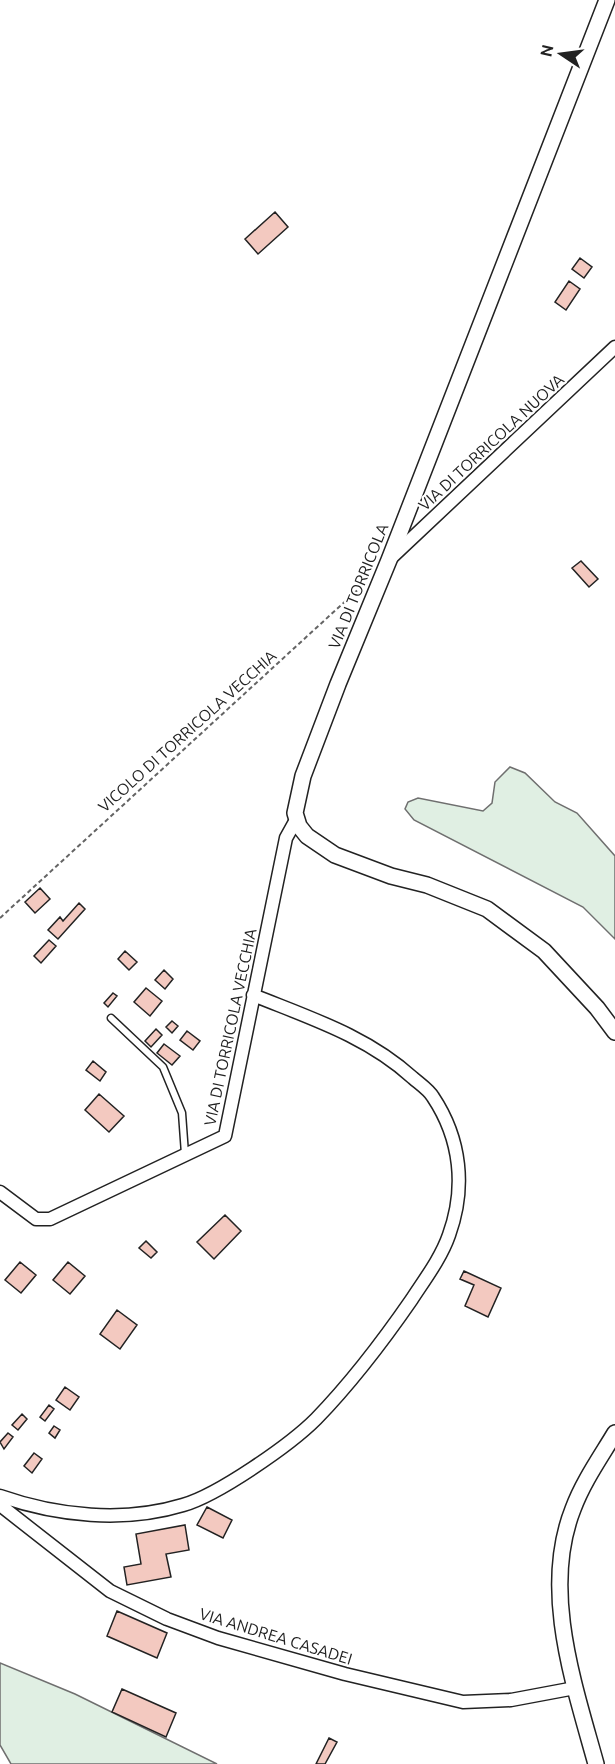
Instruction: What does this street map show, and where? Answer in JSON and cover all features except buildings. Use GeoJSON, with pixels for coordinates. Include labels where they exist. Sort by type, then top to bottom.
{"type":"FeatureCollection","features":[{"type":"Feature","properties":{"kind":"street","name":"VIA DI TORRICOLA"},"geometry":{"type":"LineString","coordinates":[[296,820],[296,800],[303,776],[608,0]]}},
{"type":"Feature","properties":{"kind":"street","name":"VIA DI TORRICOLA NUOVA"},"geometry":{"type":"LineString","coordinates":[[389,560],[615,347]]}},
{"type":"Feature","properties":{"kind":"street","name":"VIA DI TORRICOLA VECCHIA"},"geometry":{"type":"LineString","coordinates":[[0,1192],[36,1219],[50,1219],[225,1136],[286,838],[296,820]]}},
{"type":"Feature","properties":{"kind":"street"},"geometry":{"type":"LineString","coordinates":[[296,820],[307,836],[335,855],[391,876],[427,885],[487,909],[544,951],[597,1008],[615,1032]]}},
{"type":"Feature","properties":{"kind":"street"},"geometry":{"type":"LineString","coordinates":[[0,1496],[43,1510],[88,1515],[141,1513],[184,1505],[227,1484],[315,1420],[384,1339],[439,1256],[455,1215],[459,1161],[449,1124],[432,1095],[404,1069],[370,1045],[331,1024],[253,995]]}},
{"type":"Feature","properties":{"kind":"street"},"geometry":{"type":"LineString","coordinates":[[596,1764],[575,1688],[561,1604],[562,1548],[572,1510],[584,1484],[615,1433]]}},
{"type":"Feature","properties":{"kind":"street","name":"VIA ANDREA CASADEI"},"geometry":{"type":"LineString","coordinates":[[0,1505],[110,1591],[167,1619],[218,1638],[345,1674],[463,1702],[511,1700],[575,1688]]}},
{"type":"Feature","properties":{"kind":"lane"},"geometry":{"type":"LineString","coordinates":[[111,1018],[164,1067],[182,1113],[185,1155]]}},
{"type":"Feature","properties":{"kind":"path","name":"VICOLO DI TORRICOLA VECCHIA"},"geometry":{"type":"LineString","coordinates":[[0,918],[364,584]]}},
{"type":"Feature","properties":{"kind":"green space"},"geometry":{"type":"Polygon","coordinates":[[[510,767],[525,773],[555,802],[577,813],[615,856],[615,939],[583,907],[414,820],[405,809],[408,802],[418,798],[483,811],[492,803],[495,782],[510,767]]]}},
{"type":"Feature","properties":{"kind":"green space"},"geometry":{"type":"Polygon","coordinates":[[[0,1663],[75,1694],[217,1764],[11,1764],[0,1745],[0,1663]]]}}]}
